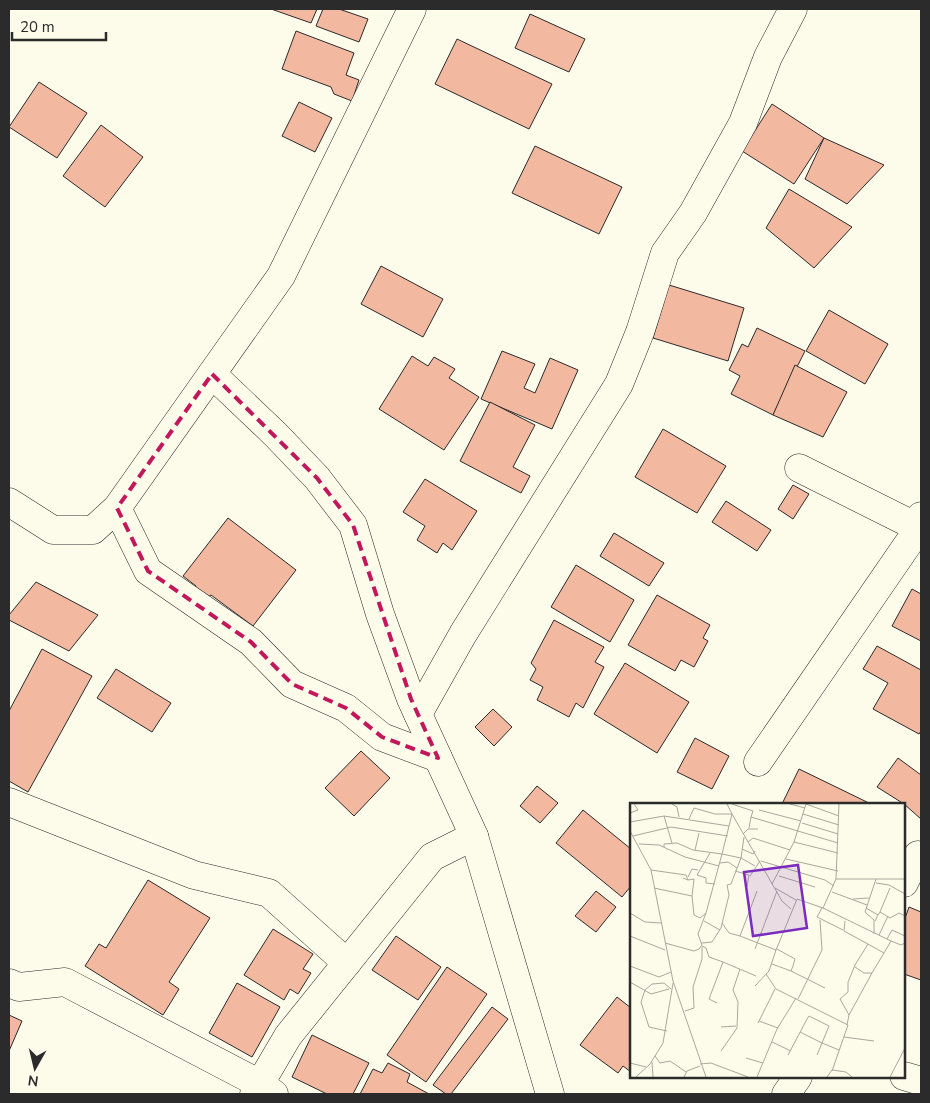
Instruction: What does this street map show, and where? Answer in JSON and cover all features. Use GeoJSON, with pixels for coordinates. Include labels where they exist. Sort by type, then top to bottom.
{"type":"FeatureCollection","features":[{"type":"Feature","properties":{"kind":"street"},"geometry":{"type":"LineString","coordinates":[[9,502],[53,530],[93,530],[117,508],[281,276],[412,9]]}},
{"type":"Feature","properties":{"kind":"street"},"geometry":{"type":"LineString","coordinates":[[418,714],[463,634],[618,384],[640,332],[665,253],[693,213],[743,123],[768,57],[793,9]]}},
{"type":"Feature","properties":{"kind":"street"},"geometry":{"type":"LineString","coordinates":[[212,374],[283,442],[317,478],[352,526],[380,614],[418,714],[474,836],[550,1094]]}},
{"type":"Feature","properties":{"kind":"street"},"geometry":{"type":"LineString","coordinates":[[758,762],[920,522],[799,468]]}},
{"type":"Feature","properties":{"kind":"street"},"geometry":{"type":"LineString","coordinates":[[117,508],[148,571],[251,642],[292,684],[346,708],[382,737],[438,758]]}},
{"type":"Feature","properties":{"kind":"street"},"geometry":{"type":"LineString","coordinates":[[9,802],[194,875],[269,893],[347,962]]}},
{"type":"Feature","properties":{"kind":"street"},"geometry":{"type":"LineString","coordinates":[[9,983],[19,987],[65,982],[263,1091],[288,1036],[432,857],[474,836]]}},
{"type":"Feature","properties":{"kind":"street"},"geometry":{"type":"LineString","coordinates":[[905,881],[918,855]]}},
{"type":"Feature","properties":{"kind":"street"},"geometry":{"type":"LineString","coordinates":[[905,1076],[921,1081]]}},
{"type":"Feature","properties":{"kind":"street"},"geometry":{"type":"LineString","coordinates":[[786,1094],[797,1078]]}},
{"type":"Feature","properties":{"kind":"highlighted area"},"geometry":{"type":"Polygon","coordinates":[[[212,374],[317,478],[353,525],[411,699],[438,758],[382,737],[346,708],[292,684],[251,642],[148,571],[117,508],[212,374]]]}},
{"type":"Feature","properties":{"kind":"building"},"geometry":{"type":"Polygon","coordinates":[[[271,9],[317,9],[311,23],[271,9]]]}},
{"type":"Feature","properties":{"kind":"building"},"geometry":{"type":"Polygon","coordinates":[[[323,9],[339,9],[368,19],[359,42],[316,26],[323,9]]]}},
{"type":"Feature","properties":{"kind":"building"},"geometry":{"type":"Polygon","coordinates":[[[530,14],[585,39],[569,72],[515,48],[530,14]]]}},
{"type":"Feature","properties":{"kind":"building"},"geometry":{"type":"Polygon","coordinates":[[[296,31],[354,53],[346,75],[359,80],[352,101],[334,94],[331,87],[282,69],[296,31]]]}},
{"type":"Feature","properties":{"kind":"building"},"geometry":{"type":"Polygon","coordinates":[[[457,39],[552,84],[529,129],[435,84],[457,39]]]}},
{"type":"Feature","properties":{"kind":"building"},"geometry":{"type":"Polygon","coordinates":[[[39,82],[87,113],[57,158],[9,127],[39,82]]]}},
{"type":"Feature","properties":{"kind":"building"},"geometry":{"type":"Polygon","coordinates":[[[299,102],[332,118],[315,152],[282,136],[299,102]]]}},
{"type":"Feature","properties":{"kind":"building"},"geometry":{"type":"Polygon","coordinates":[[[772,104],[824,138],[794,184],[742,151],[772,104]]]}},
{"type":"Feature","properties":{"kind":"building"},"geometry":{"type":"Polygon","coordinates":[[[101,125],[143,157],[105,207],[63,176],[101,125]]]}},
{"type":"Feature","properties":{"kind":"building"},"geometry":{"type":"Polygon","coordinates":[[[824,138],[884,165],[847,204],[805,179],[824,138]]]}},
{"type":"Feature","properties":{"kind":"building"},"geometry":{"type":"Polygon","coordinates":[[[535,146],[622,187],[599,234],[512,193],[535,146]]]}},
{"type":"Feature","properties":{"kind":"building"},"geometry":{"type":"Polygon","coordinates":[[[789,189],[852,227],[814,268],[766,228],[789,189]]]}},
{"type":"Feature","properties":{"kind":"building"},"geometry":{"type":"Polygon","coordinates":[[[381,266],[443,299],[423,337],[361,304],[381,266]]]}},
{"type":"Feature","properties":{"kind":"building"},"geometry":{"type":"Polygon","coordinates":[[[669,285],[744,308],[728,361],[653,338],[669,285]]]}},
{"type":"Feature","properties":{"kind":"building"},"geometry":{"type":"Polygon","coordinates":[[[829,310],[888,344],[865,384],[806,351],[829,310]]]}},
{"type":"Feature","properties":{"kind":"building"},"geometry":{"type":"Polygon","coordinates":[[[757,328],[805,351],[773,415],[731,394],[740,376],[729,370],[742,344],[748,347],[757,328]]]}},
{"type":"Feature","properties":{"kind":"building"},"geometry":{"type":"Polygon","coordinates":[[[502,351],[535,364],[524,388],[535,393],[550,358],[578,370],[552,429],[481,399],[502,351]]]}},
{"type":"Feature","properties":{"kind":"building"},"geometry":{"type":"Polygon","coordinates":[[[412,356],[428,366],[434,357],[455,369],[449,378],[479,397],[444,450],[379,409],[412,356]]]}},
{"type":"Feature","properties":{"kind":"building"},"geometry":{"type":"Polygon","coordinates":[[[795,365],[847,392],[823,437],[773,415],[795,365]]]}},
{"type":"Feature","properties":{"kind":"building"},"geometry":{"type":"Polygon","coordinates":[[[490,402],[535,425],[513,467],[530,476],[521,493],[460,461],[490,402]]]}},
{"type":"Feature","properties":{"kind":"building"},"geometry":{"type":"Polygon","coordinates":[[[663,429],[726,466],[697,513],[635,477],[663,429]]]}},
{"type":"Feature","properties":{"kind":"building"},"geometry":{"type":"Polygon","coordinates":[[[425,479],[477,511],[452,550],[443,543],[437,553],[417,540],[425,526],[403,512],[425,479]]]}},
{"type":"Feature","properties":{"kind":"building"},"geometry":{"type":"Polygon","coordinates":[[[793,485],[809,494],[793,519],[778,509],[793,485]]]}},
{"type":"Feature","properties":{"kind":"building"},"geometry":{"type":"Polygon","coordinates":[[[726,501],[771,530],[757,551],[712,522],[726,501]]]}},
{"type":"Feature","properties":{"kind":"building"},"geometry":{"type":"Polygon","coordinates":[[[228,518],[296,570],[253,626],[211,595],[205,599],[193,594],[196,586],[183,576],[228,518]]]}},
{"type":"Feature","properties":{"kind":"building"},"geometry":{"type":"Polygon","coordinates":[[[614,533],[664,563],[649,586],[600,556],[614,533]]]}},
{"type":"Feature","properties":{"kind":"building"},"geometry":{"type":"Polygon","coordinates":[[[576,565],[634,600],[610,642],[551,607],[576,565]]]}},
{"type":"Feature","properties":{"kind":"building"},"geometry":{"type":"Polygon","coordinates":[[[36,582],[98,615],[69,651],[9,620],[9,615],[36,582]]]}},
{"type":"Feature","properties":{"kind":"building"},"geometry":{"type":"Polygon","coordinates":[[[912,589],[921,594],[921,641],[892,626],[912,589]]]}},
{"type":"Feature","properties":{"kind":"building"},"geometry":{"type":"Polygon","coordinates":[[[657,595],[710,625],[703,638],[708,641],[694,667],[681,660],[675,671],[628,645],[657,595]]]}},
{"type":"Feature","properties":{"kind":"building"},"geometry":{"type":"Polygon","coordinates":[[[554,620],[604,647],[595,662],[604,667],[583,708],[576,703],[569,717],[537,700],[543,687],[530,680],[536,669],[531,663],[554,620]]]}},
{"type":"Feature","properties":{"kind":"building"},"geometry":{"type":"Polygon","coordinates":[[[877,646],[921,670],[921,731],[919,734],[873,709],[888,683],[863,669],[877,646]]]}},
{"type":"Feature","properties":{"kind":"building"},"geometry":{"type":"Polygon","coordinates":[[[42,649],[92,676],[28,792],[9,781],[9,711],[42,649]]]}},
{"type":"Feature","properties":{"kind":"building"},"geometry":{"type":"Polygon","coordinates":[[[625,663],[689,702],[657,753],[594,714],[625,663]]]}},
{"type":"Feature","properties":{"kind":"building"},"geometry":{"type":"Polygon","coordinates":[[[116,669],[171,703],[152,732],[97,698],[116,669]]]}},
{"type":"Feature","properties":{"kind":"building"},"geometry":{"type":"Polygon","coordinates":[[[493,709],[512,727],[494,746],[475,727],[493,709]]]}},
{"type":"Feature","properties":{"kind":"building"},"geometry":{"type":"Polygon","coordinates":[[[695,738],[729,756],[712,789],[677,772],[695,738]]]}},
{"type":"Feature","properties":{"kind":"building"},"geometry":{"type":"Polygon","coordinates":[[[361,751],[390,778],[354,816],[325,788],[361,751]]]}},
{"type":"Feature","properties":{"kind":"building"},"geometry":{"type":"Polygon","coordinates":[[[898,758],[921,775],[921,819],[905,803],[877,787],[898,758]]]}},
{"type":"Feature","properties":{"kind":"building"},"geometry":{"type":"Polygon","coordinates":[[[799,769],[869,803],[782,803],[799,769]]]}},
{"type":"Feature","properties":{"kind":"building"},"geometry":{"type":"Polygon","coordinates":[[[537,786],[558,803],[540,823],[520,806],[537,786]]]}},
{"type":"Feature","properties":{"kind":"building"},"geometry":{"type":"Polygon","coordinates":[[[583,810],[630,848],[630,887],[622,897],[556,843],[583,810]]]}},
{"type":"Feature","properties":{"kind":"building"},"geometry":{"type":"Polygon","coordinates":[[[148,880],[210,918],[169,982],[179,989],[163,1015],[85,966],[99,944],[106,948],[148,880]]]}},
{"type":"Feature","properties":{"kind":"building"},"geometry":{"type":"Polygon","coordinates":[[[596,891],[616,907],[596,932],[575,916],[596,891]]]}},
{"type":"Feature","properties":{"kind":"building"},"geometry":{"type":"Polygon","coordinates":[[[909,907],[921,912],[921,980],[905,974],[905,918],[909,907]]]}},
{"type":"Feature","properties":{"kind":"building"},"geometry":{"type":"Polygon","coordinates":[[[273,929],[313,954],[303,969],[311,973],[298,994],[290,989],[284,1000],[244,975],[273,929]]]}},
{"type":"Feature","properties":{"kind":"building"},"geometry":{"type":"Polygon","coordinates":[[[396,936],[441,967],[418,1000],[372,970],[396,936]]]}},
{"type":"Feature","properties":{"kind":"building"},"geometry":{"type":"Polygon","coordinates":[[[447,967],[487,994],[426,1082],[387,1055],[447,967]]]}},
{"type":"Feature","properties":{"kind":"building"},"geometry":{"type":"Polygon","coordinates":[[[237,983],[280,1007],[252,1057],[209,1033],[237,983]]]}},
{"type":"Feature","properties":{"kind":"building"},"geometry":{"type":"Polygon","coordinates":[[[617,997],[630,1007],[630,1071],[623,1066],[618,1073],[580,1045],[617,997]]]}},
{"type":"Feature","properties":{"kind":"building"},"geometry":{"type":"Polygon","coordinates":[[[492,1007],[508,1019],[451,1094],[446,1094],[433,1085],[492,1007]]]}},
{"type":"Feature","properties":{"kind":"building"},"geometry":{"type":"Polygon","coordinates":[[[9,1015],[22,1021],[9,1051],[9,1015]]]}},
{"type":"Feature","properties":{"kind":"building"},"geometry":{"type":"Polygon","coordinates":[[[312,1035],[369,1063],[353,1094],[327,1094],[292,1077],[312,1035]]]}},
{"type":"Feature","properties":{"kind":"building"},"geometry":{"type":"Polygon","coordinates":[[[388,1063],[410,1074],[407,1082],[429,1094],[360,1094],[373,1069],[382,1073],[388,1063]]]}}]}
